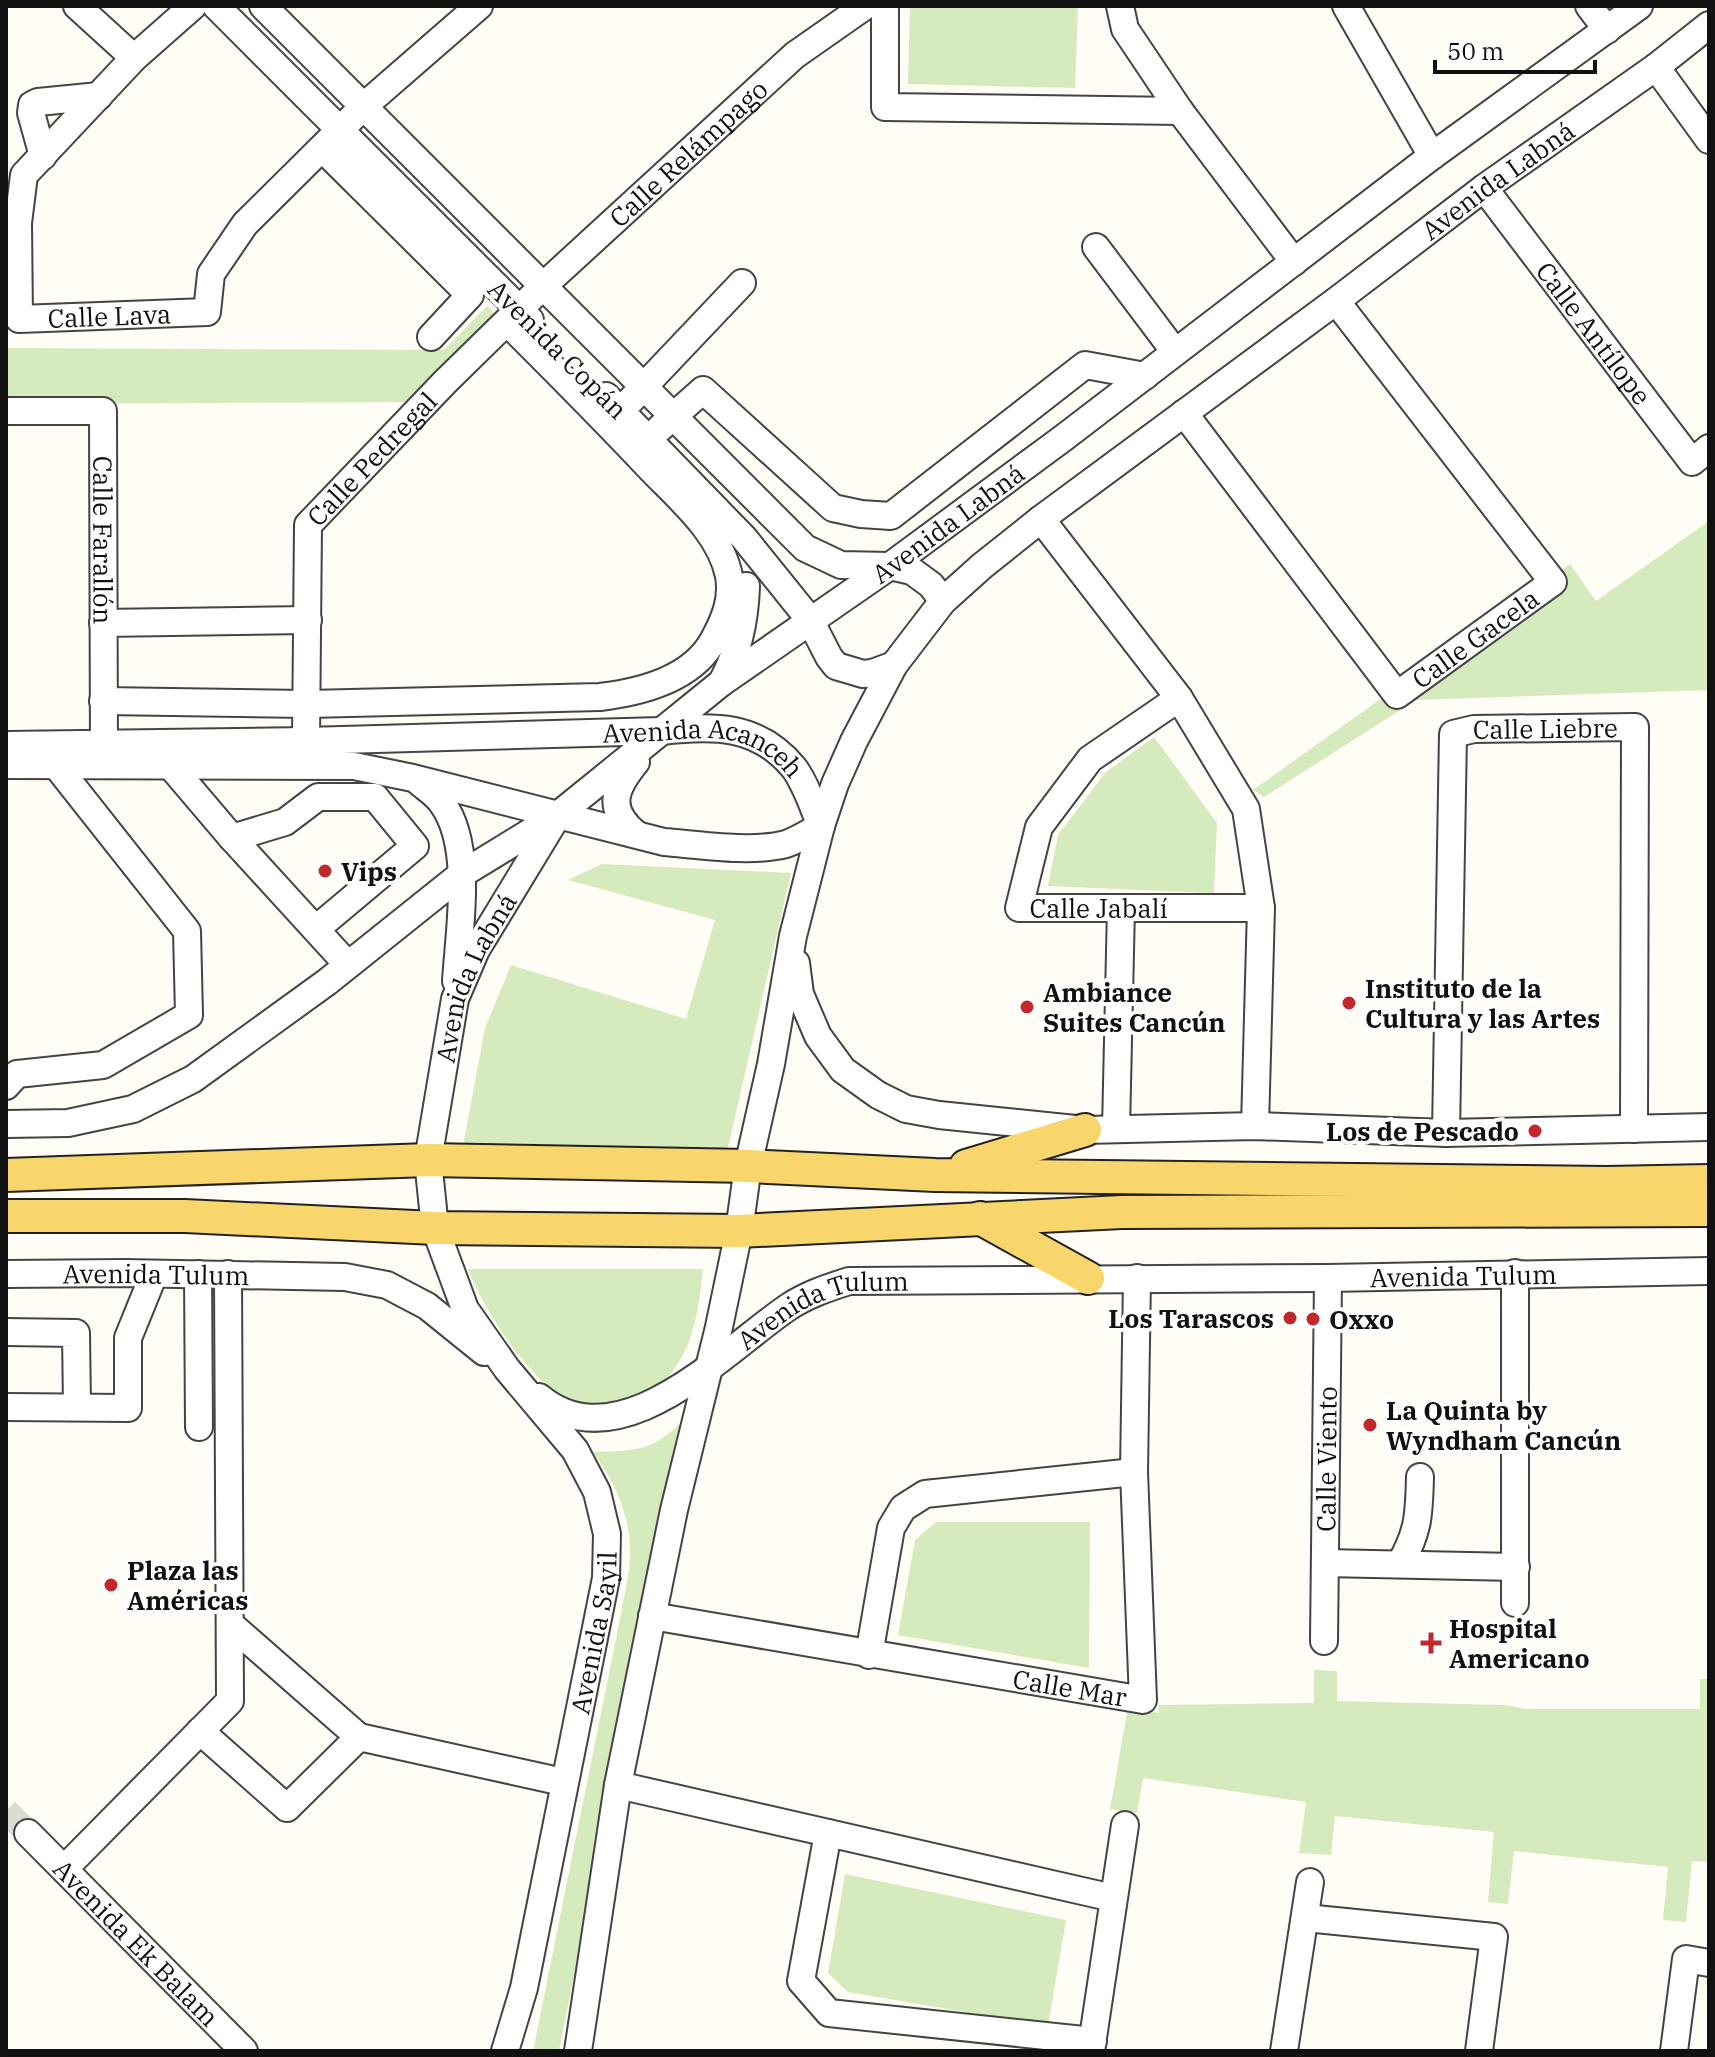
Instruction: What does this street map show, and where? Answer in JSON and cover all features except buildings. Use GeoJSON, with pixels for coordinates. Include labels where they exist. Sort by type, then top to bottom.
{"type":"FeatureCollection","features":[{"type":"Feature","properties":{"kind":"main road"},"geometry":{"type":"LineString","coordinates":[[935,1175],[1100,1129]]}},
{"type":"Feature","properties":{"kind":"main road"},"geometry":{"type":"LineString","coordinates":[[6,1175],[428,1160],[748,1166],[935,1175],[1607,1183],[1709,1181]]}},
{"type":"Feature","properties":{"kind":"main road"},"geometry":{"type":"LineString","coordinates":[[6,1216],[185,1216],[435,1228],[739,1231],[1122,1212],[1709,1210]]}},
{"type":"Feature","properties":{"kind":"main road"},"geometry":{"type":"LineString","coordinates":[[980,1218],[1088,1278]]}},
{"type":"Feature","properties":{"kind":"street"},"geometry":{"type":"LineString","coordinates":[[77,6],[134,58]]}},
{"type":"Feature","properties":{"kind":"street","name":"Calle Lava"},"geometry":{"type":"LineString","coordinates":[[193,6],[134,58],[24,175],[18,223],[19,319],[207,312],[211,274],[245,224],[331,139]]}},
{"type":"Feature","properties":{"kind":"street","name":"Avenida Copán"},"geometry":{"type":"LineString","coordinates":[[216,6],[331,139],[513,315],[621,411],[744,538],[810,620],[836,666],[863,674],[894,665]]}},
{"type":"Feature","properties":{"kind":"street","name":"Avenida Copán"},"geometry":{"type":"LineString","coordinates":[[263,6],[805,548],[841,565],[901,567],[922,577],[943,601]]}},
{"type":"Feature","properties":{"kind":"street"},"geometry":{"type":"LineString","coordinates":[[431,337],[470,295],[331,139],[364,106],[479,6]]}},
{"type":"Feature","properties":{"kind":"street","name":"Calle Relámpago"},"geometry":{"type":"LineString","coordinates":[[513,315],[795,55],[865,6]]}},
{"type":"Feature","properties":{"kind":"street"},"geometry":{"type":"LineString","coordinates":[[885,6],[885,107],[1180,111]]}},
{"type":"Feature","properties":{"kind":"street"},"geometry":{"type":"LineString","coordinates":[[1120,6],[1125,29],[1180,111],[1294,262]]}},
{"type":"Feature","properties":{"kind":"street"},"geometry":{"type":"LineString","coordinates":[[1346,6],[1432,156]]}},
{"type":"Feature","properties":{"kind":"street"},"geometry":{"type":"LineString","coordinates":[[1589,6],[1607,30]]}},
{"type":"Feature","properties":{"kind":"street","name":"Avenida Labná"},"geometry":{"type":"LineString","coordinates":[[428,1160],[455,999],[476,950],[558,815],[721,683],[890,566],[1432,156],[1639,6]]}},
{"type":"Feature","properties":{"kind":"street","name":"Avenida Labná"},"geometry":{"type":"LineString","coordinates":[[739,1231],[748,1166],[771,1064],[793,936],[821,826],[854,741],[894,665],[943,601],[1041,519],[1484,188],[1656,67],[1709,25]]}},
{"type":"Feature","properties":{"kind":"street"},"geometry":{"type":"LineString","coordinates":[[1656,67],[1709,140]]}},
{"type":"Feature","properties":{"kind":"street"},"geometry":{"type":"LineString","coordinates":[[43,156],[31,113],[32,105],[99,96]]}},
{"type":"Feature","properties":{"kind":"street","name":"Calle Antílope"},"geometry":{"type":"LineString","coordinates":[[1484,188],[1692,462],[1709,448]]}},
{"type":"Feature","properties":{"kind":"street"},"geometry":{"type":"LineString","coordinates":[[1096,247],[1175,352]]}},
{"type":"Feature","properties":{"kind":"street"},"geometry":{"type":"LineString","coordinates":[[621,411],[742,283]]}},
{"type":"Feature","properties":{"kind":"street","name":"Calle Gacela"},"geometry":{"type":"LineString","coordinates":[[1184,413],[1397,695],[1553,582],[1336,301]]}},
{"type":"Feature","properties":{"kind":"street"},"geometry":{"type":"LineString","coordinates":[[103,701],[308,704],[450,702],[630,693],[698,663],[709,649],[730,602],[729,576],[720,549],[680,500],[513,315]]}},
{"type":"Feature","properties":{"kind":"street","name":"Calle Pedregal"},"geometry":{"type":"LineString","coordinates":[[306,741],[308,525],[513,315]]}},
{"type":"Feature","properties":{"kind":"street"},"geometry":{"type":"LineString","coordinates":[[648,439],[703,390],[833,508],[891,516],[1085,365],[1145,376]]}},
{"type":"Feature","properties":{"kind":"street","name":"Calle Farallón"},"geometry":{"type":"LineString","coordinates":[[6,411],[103,411],[103,754]]}},
{"type":"Feature","properties":{"kind":"street"},"geometry":{"type":"LineString","coordinates":[[1041,519],[1179,698],[1246,809],[1261,908],[1255,1126]]}},
{"type":"Feature","properties":{"kind":"street"},"geometry":{"type":"LineString","coordinates":[[721,683],[736,649],[746,603],[744,538]]}},
{"type":"Feature","properties":{"kind":"street"},"geometry":{"type":"LineString","coordinates":[[103,623],[308,620]]}},
{"type":"Feature","properties":{"kind":"street","name":"Calle Jabalí"},"geometry":{"type":"LineString","coordinates":[[1179,698],[1090,759],[1039,827],[1019,908],[1261,908]]}},
{"type":"Feature","properties":{"kind":"street","name":"Calle Liebre"},"geometry":{"type":"LineString","coordinates":[[1446,1133],[1453,734],[1474,729],[1635,727],[1634,1129]]}},
{"type":"Feature","properties":{"kind":"street","name":"Avenida Acanceh"},"geometry":{"type":"LineString","coordinates":[[6,745],[103,754],[170,765],[354,766],[664,842],[758,847],[786,844],[821,826],[795,770],[766,744],[731,729],[306,741],[103,754],[55,764],[6,765]]}},
{"type":"Feature","properties":{"kind":"street"},"geometry":{"type":"LineString","coordinates":[[636,834],[625,826],[616,810],[617,793],[623,777],[661,731]]}},
{"type":"Feature","properties":{"kind":"street"},"geometry":{"type":"LineString","coordinates":[[6,1086],[17,1074],[103,1065],[189,1015],[187,931],[55,764]]}},
{"type":"Feature","properties":{"kind":"street"},"geometry":{"type":"LineString","coordinates":[[170,765],[348,965]]}},
{"type":"Feature","properties":{"kind":"street"},"geometry":{"type":"LineString","coordinates":[[777,845],[797,819],[799,796],[795,770]]}},
{"type":"Feature","properties":{"kind":"street"},"geometry":{"type":"LineString","coordinates":[[413,778],[435,795],[449,814],[454,829],[462,874],[455,999]]}},
{"type":"Feature","properties":{"kind":"street"},"geometry":{"type":"LineString","coordinates":[[232,838],[285,822],[318,797],[375,797],[415,846],[316,929]]}},
{"type":"Feature","properties":{"kind":"street"},"geometry":{"type":"LineString","coordinates":[[6,1124],[68,1123],[133,1109],[193,1079],[348,965],[462,874],[558,815]]}},
{"type":"Feature","properties":{"kind":"street"},"geometry":{"type":"LineString","coordinates":[[1100,1129],[1121,908]]}},
{"type":"Feature","properties":{"kind":"street"},"geometry":{"type":"LineString","coordinates":[[793,936],[800,994],[818,1036],[843,1070],[878,1095],[906,1109],[939,1115],[1100,1129],[1255,1126],[1446,1133],[1709,1127]]}},
{"type":"Feature","properties":{"kind":"street","name":"Avenida Sayil"},"geometry":{"type":"LineString","coordinates":[[428,1160],[435,1228],[465,1309],[507,1369],[575,1450],[597,1492],[607,1534],[606,1578],[524,1988],[505,2051]]}},
{"type":"Feature","properties":{"kind":"street"},"geometry":{"type":"LineString","coordinates":[[578,2051],[618,1785],[674,1510],[710,1368],[739,1231]]}},
{"type":"Feature","properties":{"kind":"street","name":"Avenida Tulum"},"geometry":{"type":"LineString","coordinates":[[6,1274],[345,1277],[387,1285],[427,1306],[554,1409],[582,1418],[610,1419],[635,1411],[710,1368],[788,1307],[818,1291],[849,1281],[1328,1278],[1709,1271]]}},
{"type":"Feature","properties":{"kind":"street"},"geometry":{"type":"LineString","coordinates":[[1515,1273],[1515,1603]]}},
{"type":"Feature","properties":{"kind":"street"},"geometry":{"type":"LineString","coordinates":[[6,1407],[128,1408],[128,1338],[154,1274]]}},
{"type":"Feature","properties":{"kind":"street"},"geometry":{"type":"LineString","coordinates":[[198,1274],[199,1427]]}},
{"type":"Feature","properties":{"kind":"street"},"geometry":{"type":"LineString","coordinates":[[64,1869],[230,1701],[228,1274]]}},
{"type":"Feature","properties":{"kind":"street","name":"Calle Mar"},"geometry":{"type":"LineString","coordinates":[[652,1616],[1143,1700],[1134,1472],[1137,1278]]}},
{"type":"Feature","properties":{"kind":"street","name":"Calle Viento"},"geometry":{"type":"LineString","coordinates":[[1324,1641],[1328,1278]]}},
{"type":"Feature","properties":{"kind":"street"},"geometry":{"type":"LineString","coordinates":[[6,1332],[76,1333],[77,1407]]}},
{"type":"Feature","properties":{"kind":"street"},"geometry":{"type":"LineString","coordinates":[[869,1655],[891,1528],[903,1508],[925,1494],[1134,1472]]}},
{"type":"Feature","properties":{"kind":"street"},"geometry":{"type":"LineString","coordinates":[[1400,1564],[1418,1523],[1420,1477]]}},
{"type":"Feature","properties":{"kind":"street"},"geometry":{"type":"LineString","coordinates":[[1418,1523],[1444,1565]]}},
{"type":"Feature","properties":{"kind":"street"},"geometry":{"type":"LineString","coordinates":[[1325,1563],[1516,1567]]}},
{"type":"Feature","properties":{"kind":"street"},"geometry":{"type":"LineString","coordinates":[[230,1624],[359,1737],[563,1782]]}},
{"type":"Feature","properties":{"kind":"street"},"geometry":{"type":"LineString","coordinates":[[200,1731],[287,1808],[359,1737]]}},
{"type":"Feature","properties":{"kind":"street"},"geometry":{"type":"LineString","coordinates":[[618,1785],[1113,1898]]}},
{"type":"Feature","properties":{"kind":"street"},"geometry":{"type":"LineString","coordinates":[[828,1833],[801,1981],[829,2013],[1092,2046],[1125,1825]]}},
{"type":"Feature","properties":{"kind":"street","name":"Avenida Ek Balam"},"geometry":{"type":"LineString","coordinates":[[28,1833],[244,2051]]}},
{"type":"Feature","properties":{"kind":"street"},"geometry":{"type":"LineString","coordinates":[[1284,2051],[1310,1882]]}},
{"type":"Feature","properties":{"kind":"street"},"geometry":{"type":"LineString","coordinates":[[1306,1918],[1494,1937],[1479,2051]]}},
{"type":"Feature","properties":{"kind":"street"},"geometry":{"type":"LineString","coordinates":[[1674,2051],[1686,1959],[1709,1963]]}},
{"type":"Feature","properties":{"kind":"green space"},"geometry":{"type":"Polygon","coordinates":[[[910,6],[1078,6],[1075,88],[908,84],[910,6]]]}},
{"type":"Feature","properties":{"kind":"green space"},"geometry":{"type":"Polygon","coordinates":[[[487,306],[500,319],[418,402],[6,404],[6,348],[444,350],[487,306]]]}},
{"type":"Feature","properties":{"kind":"green space"},"geometry":{"type":"Polygon","coordinates":[[[1709,521],[1709,690],[1416,700],[1264,797],[1253,790],[1570,564],[1596,601],[1709,521]]]}},
{"type":"Feature","properties":{"kind":"green space"},"geometry":{"type":"Polygon","coordinates":[[[1154,737],[1217,823],[1214,893],[1048,886],[1058,835],[1105,773],[1154,737]]]}},
{"type":"Feature","properties":{"kind":"green space"},"geometry":{"type":"Polygon","coordinates":[[[602,864],[791,873],[727,1152],[462,1151],[485,1028],[511,965],[686,1019],[715,920],[568,880],[602,864]]]}},
{"type":"Feature","properties":{"kind":"green space"},"geometry":{"type":"Polygon","coordinates":[[[468,1269],[703,1269],[691,1335],[686,1350],[668,1377],[639,1401],[588,1408],[576,1406],[559,1396],[527,1365],[498,1326],[468,1269]]]}},
{"type":"Feature","properties":{"kind":"green space"},"geometry":{"type":"Polygon","coordinates":[[[685,1419],[559,2051],[533,2051],[629,1566],[629,1537],[624,1511],[608,1474],[593,1452],[644,1447],[663,1438],[685,1419]]]}},
{"type":"Feature","properties":{"kind":"green space"},"geometry":{"type":"Polygon","coordinates":[[[936,1522],[1090,1522],[1089,1668],[898,1635],[915,1540],[936,1522]]]}},
{"type":"Feature","properties":{"kind":"green space"},"geometry":{"type":"Polygon","coordinates":[[[1314,1670],[1337,1671],[1337,1701],[1504,1705],[1526,1709],[1700,1709],[1700,1679],[1709,1679],[1709,1862],[1692,1861],[1686,1922],[1663,1920],[1668,1867],[1514,1851],[1508,1904],[1488,1902],[1494,1832],[1335,1816],[1331,1855],[1299,1853],[1306,1802],[1143,1778],[1137,1813],[1110,1809],[1128,1707],[1159,1713],[1158,1705],[1314,1703],[1314,1670]]]}},
{"type":"Feature","properties":{"kind":"green space"},"geometry":{"type":"Polygon","coordinates":[[[845,1874],[1066,1920],[1048,2026],[848,1992],[828,1973],[845,1874]]]}},
{"type":"Feature","properties":{"kind":"tunnel"},"geometry":{"type":"LineString","coordinates":[[6,1811],[28,1833]]}},
{"type":"Feature","properties":{"kind":"place","name":"Vips"},"geometry":{"type":"Point","coordinates":[325,871]}},
{"type":"Feature","properties":{"kind":"place","name":"Instituto de la Cultura y las Artes"},"geometry":{"type":"Point","coordinates":[1349,1003]}},
{"type":"Feature","properties":{"kind":"place","name":"Ambiance Suites Cancún"},"geometry":{"type":"Point","coordinates":[1027,1007]}},
{"type":"Feature","properties":{"kind":"place","name":"Los de Pescado"},"geometry":{"type":"Point","coordinates":[1535,1131]}},
{"type":"Feature","properties":{"kind":"place","name":"Los Tarascos"},"geometry":{"type":"Point","coordinates":[1290,1318]}},
{"type":"Feature","properties":{"kind":"place","name":"Oxxo"},"geometry":{"type":"Point","coordinates":[1313,1319]}},
{"type":"Feature","properties":{"kind":"place","name":"La Quinta by Wyndham Cancún"},"geometry":{"type":"Point","coordinates":[1370,1425]}},
{"type":"Feature","properties":{"kind":"place","name":"Plaza las Américas"},"geometry":{"type":"Point","coordinates":[111,1585]}},
{"type":"Feature","properties":{"kind":"place","name":"Hospital Americano"},"geometry":{"type":"Point","coordinates":[1431,1643]}}]}
